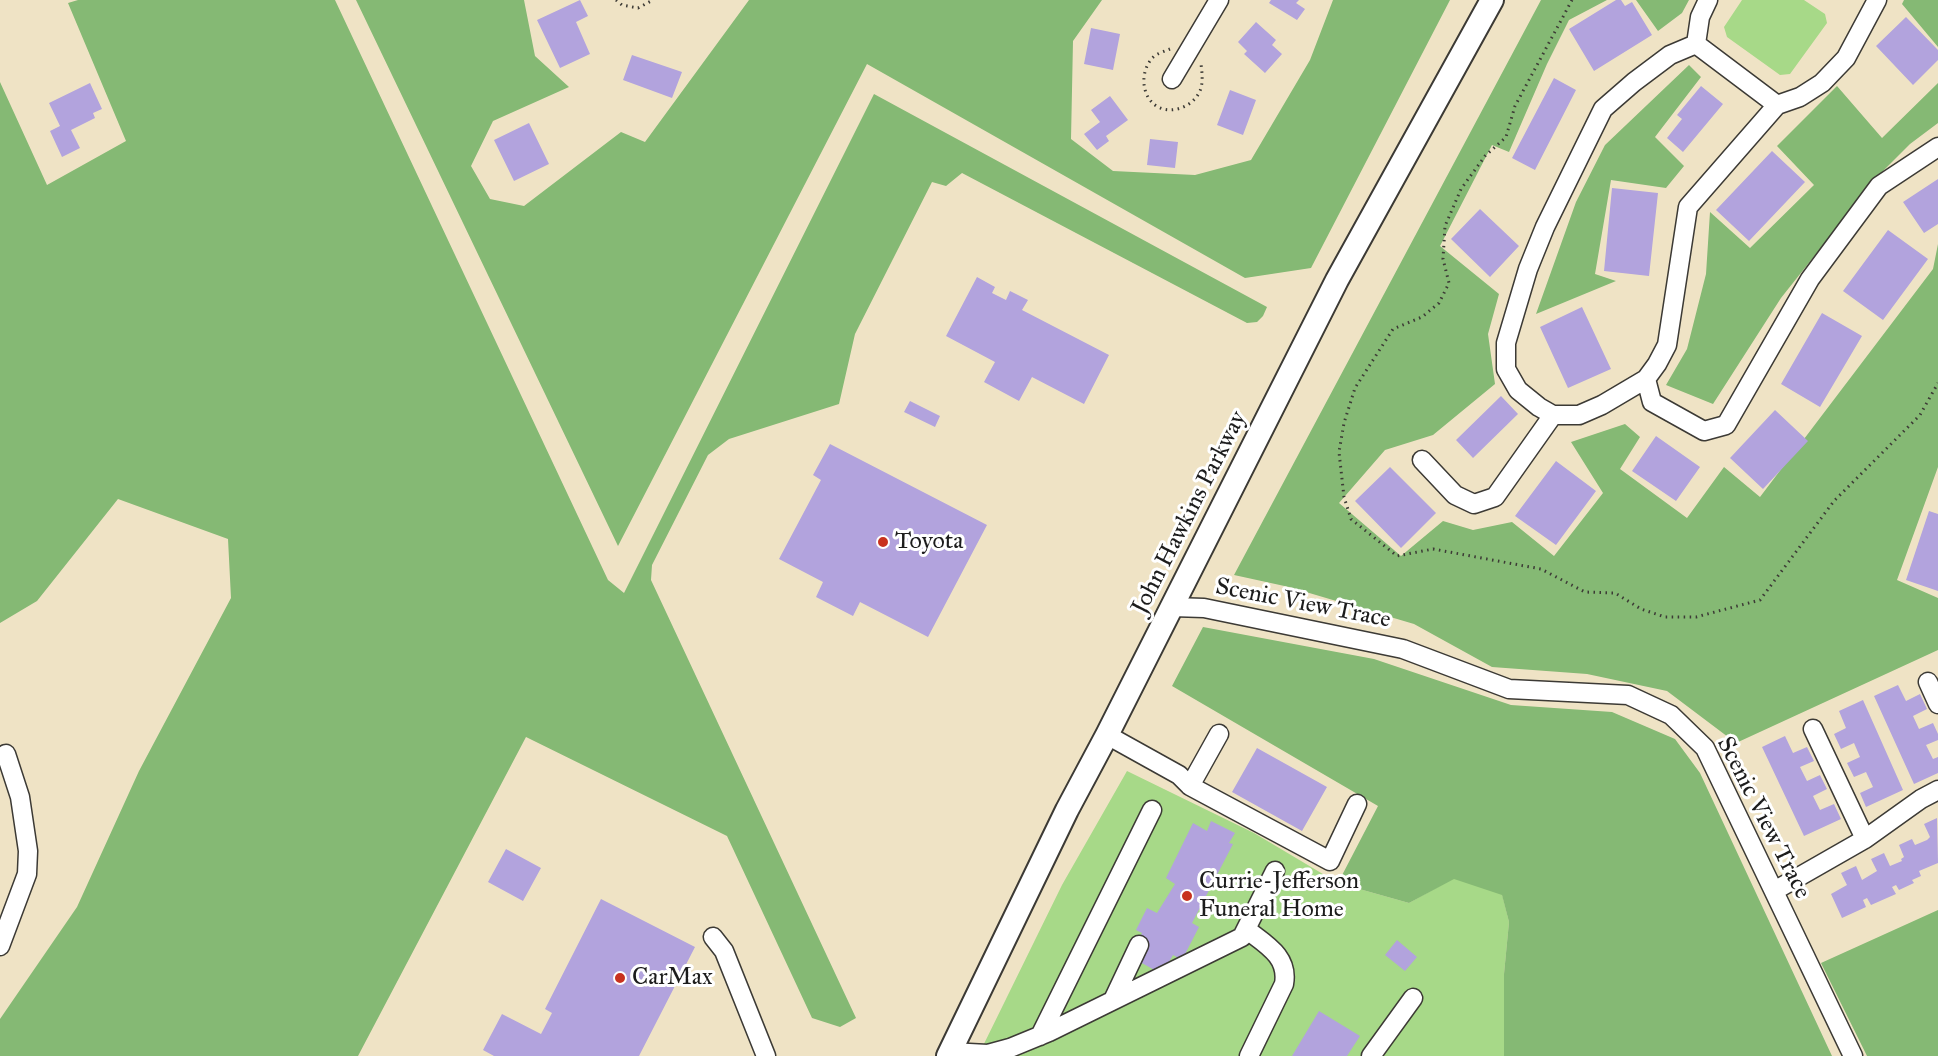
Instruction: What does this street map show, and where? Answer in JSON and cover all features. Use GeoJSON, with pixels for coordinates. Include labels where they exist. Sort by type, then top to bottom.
{"type":"FeatureCollection","features":[{"type":"Feature","properties":{"kind":"main road","name":"John Hawkins Parkway"},"geometry":{"type":"LineString","coordinates":[[949,1054],[1067,810],[1337,280],[1492,0]]}},
{"type":"Feature","properties":{"kind":"street"},"geometry":{"type":"LineString","coordinates":[[1172,79],[1219,0]]}},
{"type":"Feature","properties":{"kind":"street"},"geometry":{"type":"LineString","coordinates":[[1696,44],[1700,17],[1708,0]]}},
{"type":"Feature","properties":{"kind":"street"},"geometry":{"type":"LineString","coordinates":[[1696,44],[1670,55],[1603,109],[1545,227],[1528,269],[1506,343],[1506,369],[1518,390],[1553,416],[1579,415],[1602,405],[1646,379],[1668,345],[1688,207],[1777,105],[1800,97],[1822,84],[1846,58],[1877,0]]}},
{"type":"Feature","properties":{"kind":"street"},"geometry":{"type":"LineString","coordinates":[[1696,44],[1777,105]]}},
{"type":"Feature","properties":{"kind":"street"},"geometry":{"type":"LineString","coordinates":[[1646,379],[1652,402],[1704,431],[1726,425],[1810,279],[1879,186],[1938,147]]}},
{"type":"Feature","properties":{"kind":"street"},"geometry":{"type":"LineString","coordinates":[[1422,460],[1455,495],[1474,504],[1484,501],[1495,497],[1553,416]]}},
{"type":"Feature","properties":{"kind":"street","name":"Scenic View Trace"},"geometry":{"type":"LineString","coordinates":[[1172,607],[1203,608],[1403,649],[1509,689],[1628,695],[1671,715],[1705,748],[1853,1056]]}},
{"type":"Feature","properties":{"kind":"street"},"geometry":{"type":"LineString","coordinates":[[1928,682],[1938,704]]}},
{"type":"Feature","properties":{"kind":"street"},"geometry":{"type":"LineString","coordinates":[[1813,729],[1865,838]]}},
{"type":"Feature","properties":{"kind":"street"},"geometry":{"type":"LineString","coordinates":[[1190,786],[1219,734]]}},
{"type":"Feature","properties":{"kind":"street"},"geometry":{"type":"LineString","coordinates":[[1107,735],[1179,775],[1190,786],[1330,861],[1357,804]]}},
{"type":"Feature","properties":{"kind":"street"},"geometry":{"type":"LineString","coordinates":[[0,946],[27,874],[28,851],[20,797],[6,754]]}},
{"type":"Feature","properties":{"kind":"street"},"geometry":{"type":"LineString","coordinates":[[1774,891],[1865,838],[1921,799],[1938,790]]}},
{"type":"Feature","properties":{"kind":"street"},"geometry":{"type":"LineString","coordinates":[[1040,1036],[1152,810]]}},
{"type":"Feature","properties":{"kind":"street"},"geometry":{"type":"LineString","coordinates":[[949,1054],[988,1054],[1010,1048],[1040,1036],[1242,937],[1275,871]]}},
{"type":"Feature","properties":{"kind":"street"},"geometry":{"type":"LineString","coordinates":[[1246,929],[1278,955],[1284,965],[1286,975],[1284,984],[1250,1056]]}},
{"type":"Feature","properties":{"kind":"street"},"geometry":{"type":"LineString","coordinates":[[713,937],[724,951],[766,1056]]}},
{"type":"Feature","properties":{"kind":"street"},"geometry":{"type":"LineString","coordinates":[[1113,1000],[1139,945]]}},
{"type":"Feature","properties":{"kind":"street"},"geometry":{"type":"LineString","coordinates":[[1371,1056],[1413,998]]}},
{"type":"Feature","properties":{"kind":"path"},"geometry":{"type":"LineString","coordinates":[[616,0],[622,5],[638,8],[653,0]]}},
{"type":"Feature","properties":{"kind":"green space"},"geometry":{"type":"Polygon","coordinates":[[[78,0],[335,0],[608,580],[624,593],[874,94],[1267,307],[1257,322],[1247,323],[962,173],[946,186],[932,182],[855,334],[839,404],[729,439],[708,455],[652,565],[651,580],[856,1018],[840,1027],[812,1018],[727,836],[526,737],[358,1056],[0,1056],[0,1019],[77,907],[139,771],[231,598],[228,539],[118,499],[37,601],[0,623],[0,82],[47,185],[126,141],[68,3],[78,0]]]}},
{"type":"Feature","properties":{"kind":"green space"},"geometry":{"type":"Polygon","coordinates":[[[356,0],[524,0],[535,56],[569,87],[493,121],[471,166],[490,199],[524,206],[621,132],[645,142],[749,0],[1102,0],[1073,41],[1071,139],[1113,171],[1195,175],[1251,160],[1310,60],[1333,0],[1450,0],[1311,268],[1245,278],[867,64],[618,546],[356,0]]]}},
{"type":"Feature","properties":{"kind":"green space"},"geometry":{"type":"Polygon","coordinates":[[[1541,0],[1607,0],[1569,20],[1547,64],[1509,152],[1492,145],[1440,246],[1499,294],[1488,334],[1495,384],[1433,435],[1385,450],[1339,503],[1401,556],[1443,521],[1473,530],[1512,522],[1554,556],[1603,493],[1571,442],[1625,424],[1640,437],[1620,469],[1687,518],[1724,467],[1760,497],[1933,269],[1938,244],[1938,467],[1897,580],[1938,598],[1938,650],[1736,743],[1667,691],[1587,674],[1492,667],[1414,624],[1289,587],[1234,575],[1541,0]]]}},
{"type":"Feature","properties":{"kind":"green space"},"geometry":{"type":"Polygon","coordinates":[[[1636,0],[1689,0],[1682,13],[1658,31],[1636,0]]]}},
{"type":"Feature","properties":{"kind":"green space"},"geometry":{"type":"Polygon","coordinates":[[[1742,0],[1804,0],[1825,14],[1827,23],[1790,74],[1780,75],[1727,37],[1724,27],[1742,0]]]}},
{"type":"Feature","properties":{"kind":"green space"},"geometry":{"type":"Polygon","coordinates":[[[1904,0],[1938,0],[1938,47],[1902,4],[1904,0]]]}},
{"type":"Feature","properties":{"kind":"green space"},"geometry":{"type":"Polygon","coordinates":[[[1689,65],[1701,77],[1655,137],[1684,166],[1666,188],[1611,180],[1595,274],[1616,281],[1536,314],[1576,202],[1605,145],[1689,65]]]}},
{"type":"Feature","properties":{"kind":"green space"},"geometry":{"type":"Polygon","coordinates":[[[1938,83],[1938,123],[1910,144],[1877,177],[1781,298],[1713,404],[1666,385],[1687,349],[1706,274],[1710,212],[1750,248],[1814,185],[1777,146],[1837,86],[1882,138],[1938,83]]]}},
{"type":"Feature","properties":{"kind":"green space"},"geometry":{"type":"Polygon","coordinates":[[[1203,627],[1374,659],[1511,705],[1612,712],[1675,739],[1700,773],[1832,1056],[1504,1056],[1504,974],[1509,922],[1502,895],[1454,879],[1409,903],[1338,883],[1378,806],[1172,686],[1203,627]]]}},
{"type":"Feature","properties":{"kind":"green space"},"geometry":{"type":"Polygon","coordinates":[[[1127,771],[1254,833],[1338,883],[1409,903],[1454,878],[1502,894],[1509,922],[1504,974],[1504,1056],[978,1056],[1062,885],[1127,771]]]}},
{"type":"Feature","properties":{"kind":"green space"},"geometry":{"type":"Polygon","coordinates":[[[1938,910],[1938,1056],[1867,1056],[1821,963],[1938,910]]]}},
{"type":"Feature","properties":{"kind":"building"},"geometry":{"type":"Polygon","coordinates":[[[580,0],[588,16],[576,22],[590,54],[560,68],[537,20],[580,0]]]}},
{"type":"Feature","properties":{"kind":"building"},"geometry":{"type":"Polygon","coordinates":[[[1271,0],[1299,0],[1296,3],[1305,9],[1297,20],[1269,3],[1271,0]]]}},
{"type":"Feature","properties":{"kind":"building"},"geometry":{"type":"Polygon","coordinates":[[[1616,0],[1621,0],[1625,6],[1632,2],[1652,35],[1594,71],[1569,29],[1616,0]]]}},
{"type":"Feature","properties":{"kind":"building"},"geometry":{"type":"Polygon","coordinates":[[[1906,17],[1938,50],[1938,60],[1913,85],[1876,46],[1906,17]]]}},
{"type":"Feature","properties":{"kind":"building"},"geometry":{"type":"Polygon","coordinates":[[[1256,22],[1276,40],[1272,45],[1282,54],[1265,73],[1244,54],[1247,51],[1238,42],[1256,22]]]}},
{"type":"Feature","properties":{"kind":"building"},"geometry":{"type":"Polygon","coordinates":[[[1091,28],[1120,34],[1113,70],[1084,64],[1091,28]]]}},
{"type":"Feature","properties":{"kind":"building"},"geometry":{"type":"Polygon","coordinates":[[[632,55],[682,72],[672,98],[623,80],[632,55]]]}},
{"type":"Feature","properties":{"kind":"building"},"geometry":{"type":"Polygon","coordinates":[[[1554,78],[1576,90],[1535,170],[1512,158],[1554,78]]]}},
{"type":"Feature","properties":{"kind":"building"},"geometry":{"type":"Polygon","coordinates":[[[90,83],[102,109],[93,113],[95,118],[71,130],[80,148],[62,157],[50,131],[60,126],[49,103],[90,83]]]}},
{"type":"Feature","properties":{"kind":"building"},"geometry":{"type":"Polygon","coordinates":[[[1701,86],[1723,104],[1683,152],[1667,138],[1682,119],[1677,115],[1701,86]]]}},
{"type":"Feature","properties":{"kind":"building"},"geometry":{"type":"Polygon","coordinates":[[[1230,90],[1256,100],[1243,135],[1217,125],[1230,90]]]}},
{"type":"Feature","properties":{"kind":"building"},"geometry":{"type":"Polygon","coordinates":[[[1110,96],[1128,120],[1106,136],[1109,141],[1097,150],[1084,134],[1100,122],[1091,110],[1110,96]]]}},
{"type":"Feature","properties":{"kind":"building"},"geometry":{"type":"Polygon","coordinates":[[[529,123],[549,164],[514,181],[494,140],[529,123]]]}},
{"type":"Feature","properties":{"kind":"building"},"geometry":{"type":"Polygon","coordinates":[[[1150,139],[1178,142],[1175,168],[1147,165],[1150,139]]]}},
{"type":"Feature","properties":{"kind":"building"},"geometry":{"type":"Polygon","coordinates":[[[1772,151],[1805,182],[1749,241],[1716,210],[1772,151]]]}},
{"type":"Feature","properties":{"kind":"building"},"geometry":{"type":"Polygon","coordinates":[[[1938,179],[1938,224],[1924,233],[1903,202],[1938,179]]]}},
{"type":"Feature","properties":{"kind":"building"},"geometry":{"type":"Polygon","coordinates":[[[1612,188],[1658,193],[1649,276],[1604,271],[1612,188]]]}},
{"type":"Feature","properties":{"kind":"building"},"geometry":{"type":"Polygon","coordinates":[[[1480,209],[1519,246],[1490,277],[1451,239],[1480,209]]]}},
{"type":"Feature","properties":{"kind":"building"},"geometry":{"type":"Polygon","coordinates":[[[1888,230],[1928,259],[1883,320],[1843,291],[1888,230]]]}},
{"type":"Feature","properties":{"kind":"building"},"geometry":{"type":"Polygon","coordinates":[[[977,277],[995,287],[992,293],[1006,300],[1010,291],[1028,300],[1022,310],[1109,355],[1084,404],[1032,377],[1019,401],[984,382],[995,362],[946,336],[977,277]]]}},
{"type":"Feature","properties":{"kind":"building"},"geometry":{"type":"Polygon","coordinates":[[[1582,307],[1611,369],[1568,388],[1540,327],[1582,307]]]}},
{"type":"Feature","properties":{"kind":"building"},"geometry":{"type":"Polygon","coordinates":[[[1822,313],[1862,336],[1820,407],[1781,384],[1822,313]]]}},
{"type":"Feature","properties":{"kind":"building"},"geometry":{"type":"Polygon","coordinates":[[[1501,396],[1518,414],[1473,458],[1456,440],[1501,396]]]}},
{"type":"Feature","properties":{"kind":"building"},"geometry":{"type":"Polygon","coordinates":[[[910,401],[940,416],[935,427],[904,412],[910,401]]]}},
{"type":"Feature","properties":{"kind":"building"},"geometry":{"type":"Polygon","coordinates":[[[1775,410],[1808,441],[1763,489],[1730,458],[1775,410]]]}},
{"type":"Feature","properties":{"kind":"building"},"geometry":{"type":"Polygon","coordinates":[[[1656,436],[1700,467],[1676,501],[1632,471],[1656,436]]]}},
{"type":"Feature","properties":{"kind":"building","name":"Toyota"},"geometry":{"type":"Polygon","coordinates":[[[830,444],[987,525],[928,637],[860,602],[853,616],[816,597],[823,582],[779,559],[821,480],[813,475],[830,444]]]}},
{"type":"Feature","properties":{"kind":"building"},"geometry":{"type":"Polygon","coordinates":[[[1556,461],[1596,491],[1556,545],[1515,516],[1556,461]]]}},
{"type":"Feature","properties":{"kind":"building"},"geometry":{"type":"Polygon","coordinates":[[[1390,467],[1436,513],[1401,548],[1355,501],[1390,467]]]}},
{"type":"Feature","properties":{"kind":"building"},"geometry":{"type":"Polygon","coordinates":[[[1929,511],[1938,514],[1938,591],[1906,580],[1929,511]]]}},
{"type":"Feature","properties":{"kind":"building"},"geometry":{"type":"Polygon","coordinates":[[[1898,685],[1906,701],[1920,694],[1927,709],[1913,716],[1919,729],[1933,723],[1938,734],[1938,740],[1926,745],[1933,759],[1938,757],[1938,773],[1914,784],[1874,696],[1898,685]]]}},
{"type":"Feature","properties":{"kind":"building"},"geometry":{"type":"Polygon","coordinates":[[[1863,700],[1903,790],[1866,807],[1860,793],[1873,787],[1866,772],[1854,777],[1847,763],[1860,757],[1854,743],[1841,749],[1834,734],[1846,728],[1839,711],[1863,700]]]}},
{"type":"Feature","properties":{"kind":"building"},"geometry":{"type":"Polygon","coordinates":[[[1785,736],[1793,753],[1807,747],[1814,761],[1800,767],[1807,781],[1820,775],[1827,789],[1813,796],[1820,810],[1834,804],[1841,819],[1804,836],[1762,747],[1785,736]]]}},
{"type":"Feature","properties":{"kind":"building"},"geometry":{"type":"Polygon","coordinates":[[[1257,748],[1327,787],[1302,831],[1232,792],[1257,748]]]}},
{"type":"Feature","properties":{"kind":"building"},"geometry":{"type":"Polygon","coordinates":[[[1937,818],[1938,863],[1919,871],[1921,876],[1912,880],[1914,883],[1899,890],[1896,885],[1892,887],[1896,894],[1871,905],[1867,898],[1863,900],[1866,907],[1842,918],[1831,894],[1847,885],[1841,873],[1856,866],[1862,880],[1877,871],[1871,859],[1884,853],[1890,866],[1902,861],[1904,857],[1899,845],[1912,839],[1915,845],[1927,840],[1930,837],[1924,824],[1937,818]]]}},
{"type":"Feature","properties":{"kind":"building","name":"Currie-Jefferson Funeral Home"},"geometry":{"type":"Polygon","coordinates":[[[1211,821],[1235,833],[1229,843],[1233,844],[1192,923],[1199,927],[1182,960],[1173,955],[1162,974],[1138,961],[1139,939],[1142,933],[1136,930],[1147,908],[1157,913],[1175,884],[1166,878],[1193,823],[1207,831],[1211,821]]]}},
{"type":"Feature","properties":{"kind":"building"},"geometry":{"type":"Polygon","coordinates":[[[506,849],[541,868],[523,901],[488,882],[506,849]]]}},
{"type":"Feature","properties":{"kind":"building","name":"CarMax"},"geometry":{"type":"Polygon","coordinates":[[[601,899],[695,947],[639,1056],[494,1056],[483,1050],[502,1014],[541,1034],[552,1013],[545,1009],[601,899]]]}},
{"type":"Feature","properties":{"kind":"building"},"geometry":{"type":"Polygon","coordinates":[[[1397,940],[1417,957],[1405,971],[1385,955],[1397,940]]]}},
{"type":"Feature","properties":{"kind":"building"},"geometry":{"type":"Polygon","coordinates":[[[1319,1011],[1360,1036],[1347,1056],[1292,1056],[1319,1011]]]}},
{"type":"Feature","properties":{"kind":"place","name":"Toyota"},"geometry":{"type":"Point","coordinates":[883,542]}},
{"type":"Feature","properties":{"kind":"place","name":"Currie-Jefferson Funeral Home"},"geometry":{"type":"Point","coordinates":[1187,896]}},
{"type":"Feature","properties":{"kind":"place","name":"CarMax"},"geometry":{"type":"Point","coordinates":[620,978]}}]}
